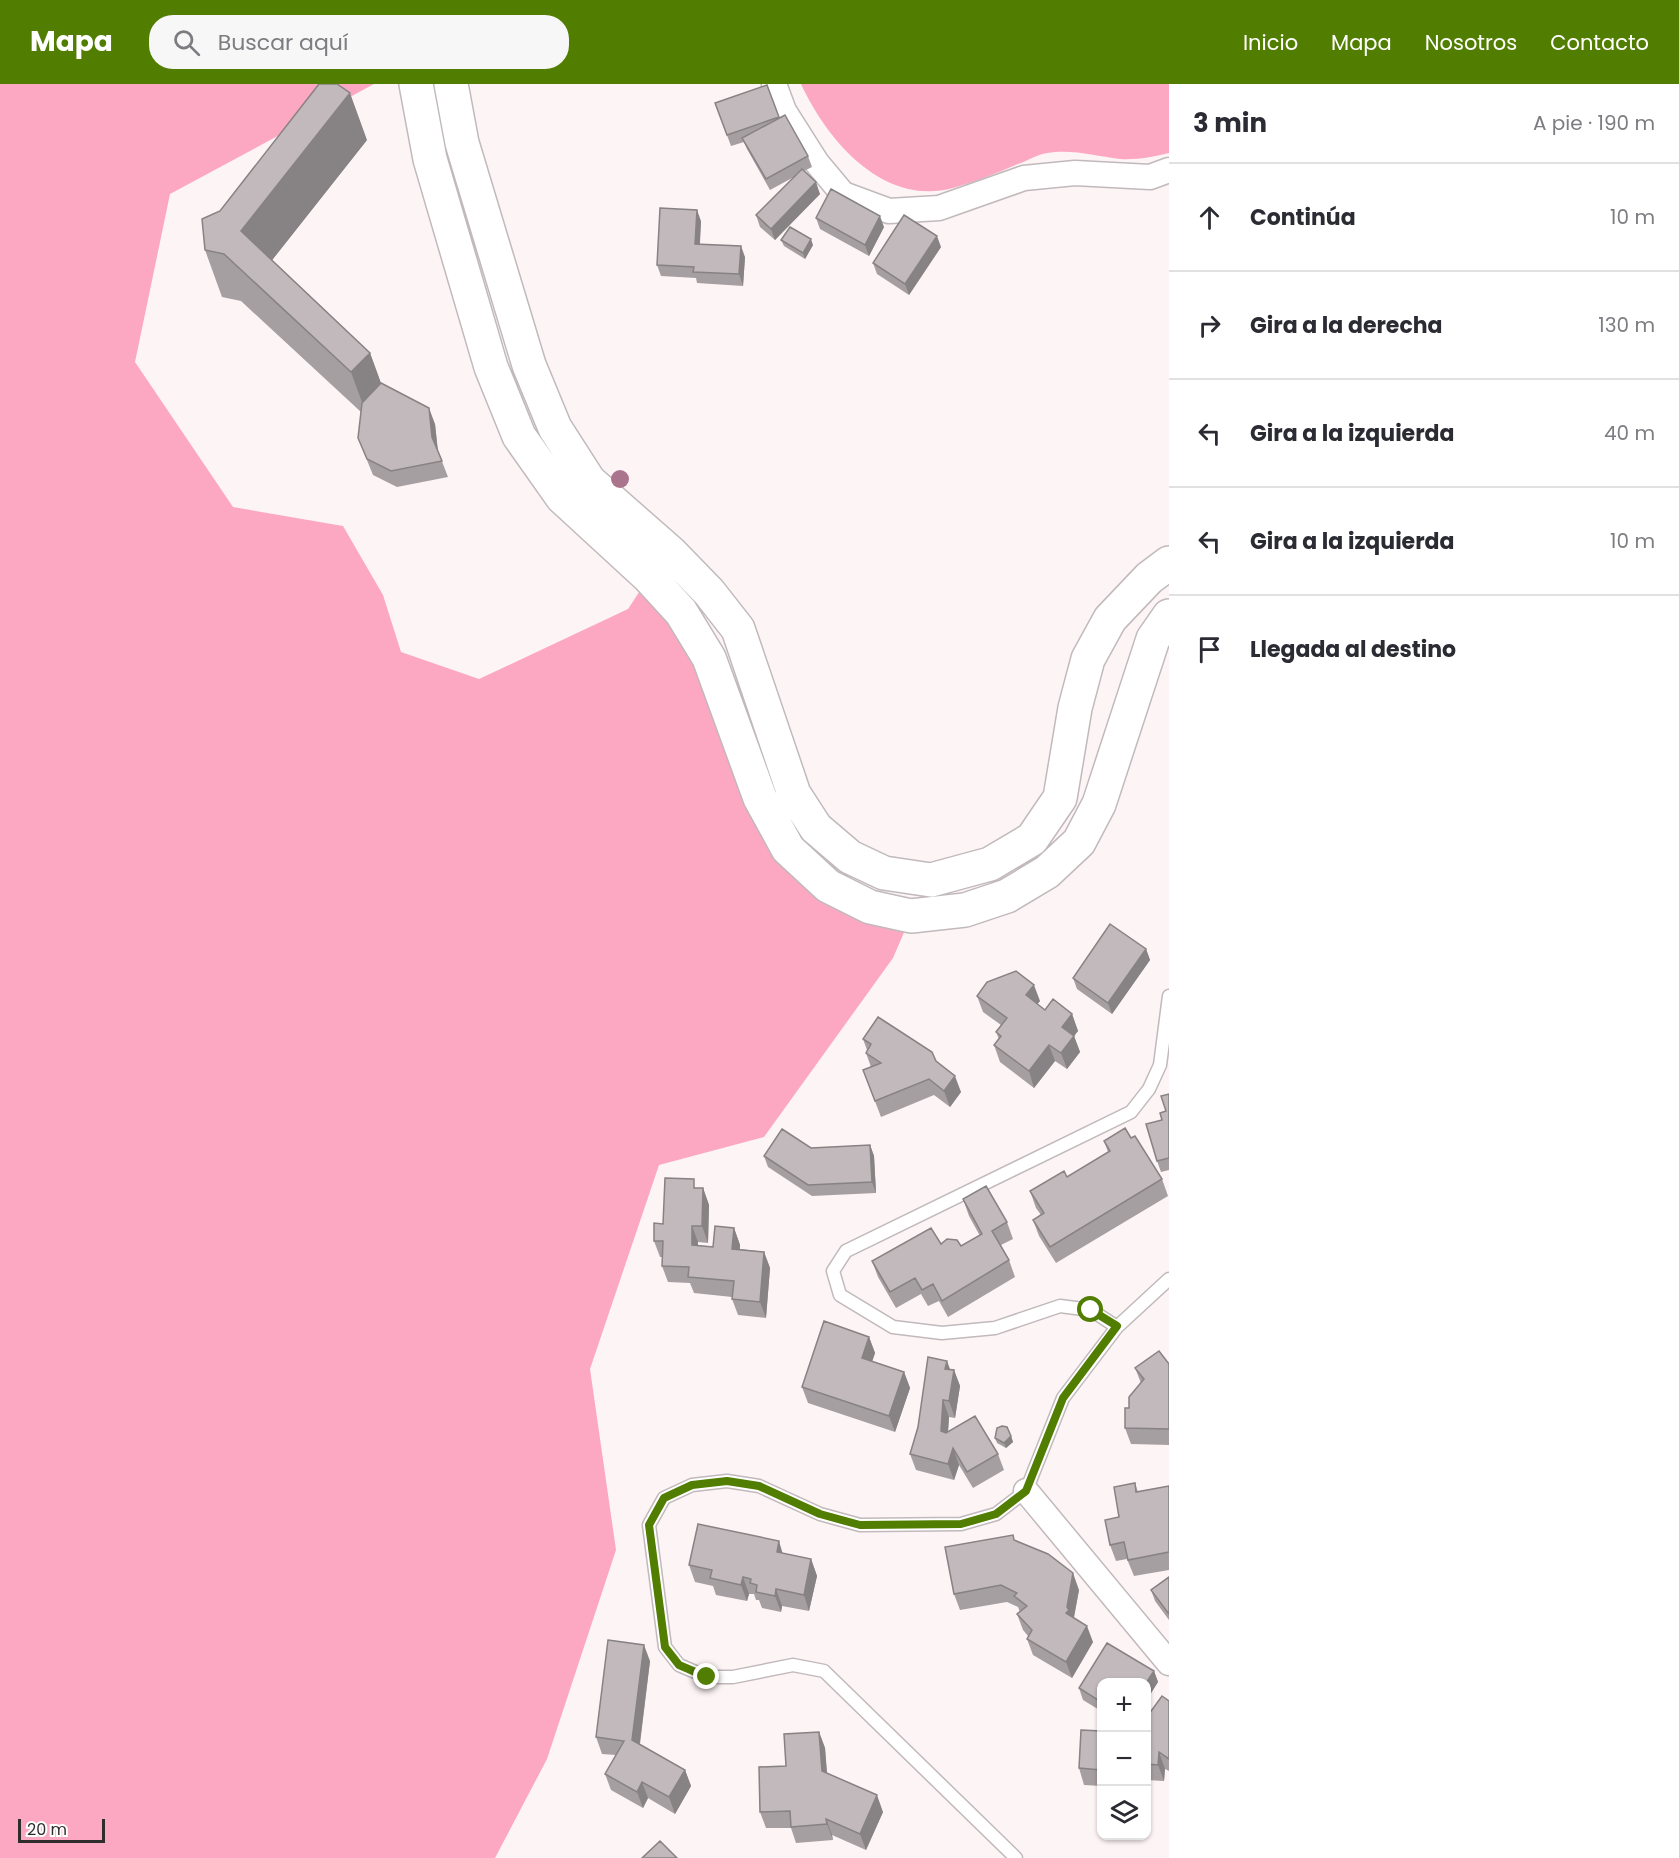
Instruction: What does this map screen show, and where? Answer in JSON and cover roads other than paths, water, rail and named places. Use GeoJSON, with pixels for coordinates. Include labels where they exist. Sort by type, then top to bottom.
{"type":"FeatureCollection","features":[{"type":"Feature","properties":{"kind":"main road"},"geometry":{"type":"LineString","coordinates":[[416,84],[436,181],[491,367],[519,436],[562,497],[649,577],[681,612],[708,658],[760,798],[788,849],[828,886],[870,908],[911,916],[965,910],[1007,896],[1047,872],[1079,842],[1099,804],[1153,639],[1169,616]]}},
{"type":"Feature","properties":{"kind":"main road"},"geometry":{"type":"LineString","coordinates":[[452,84],[462,143],[522,342],[555,428],[589,481],[679,561],[710,592],[738,629],[794,794],[816,828],[850,857],[884,873],[931,880],[990,864],[1032,839],[1060,798],[1075,708],[1088,659],[1110,619],[1149,578],[1169,563]]}},
{"type":"Feature","properties":{"kind":"street"},"geometry":{"type":"LineString","coordinates":[[774,84],[783,111],[817,163],[843,194],[889,211],[939,208],[1024,178],[1075,173],[1150,177],[1169,170]]}},
{"type":"Feature","properties":{"kind":"street"},"geometry":{"type":"LineString","coordinates":[[1026,1491],[1169,1663]]}},
{"type":"Feature","properties":{"kind":"lane"},"geometry":{"type":"LineString","coordinates":[[1117,1326],[1091,1310],[1060,1306],[995,1328],[942,1333],[893,1328],[840,1295],[833,1271],[846,1251],[1131,1112],[1149,1089],[1160,1065],[1169,996]]}},
{"type":"Feature","properties":{"kind":"lane"},"geometry":{"type":"LineString","coordinates":[[1016,1858],[824,1671],[793,1665],[733,1677],[707,1677],[679,1665],[665,1647],[649,1525],[664,1498],[692,1485],[715,1482],[759,1486],[820,1514],[860,1525],[961,1524],[996,1514],[1026,1491],[1063,1398],[1117,1326],[1169,1279]]}}]}
